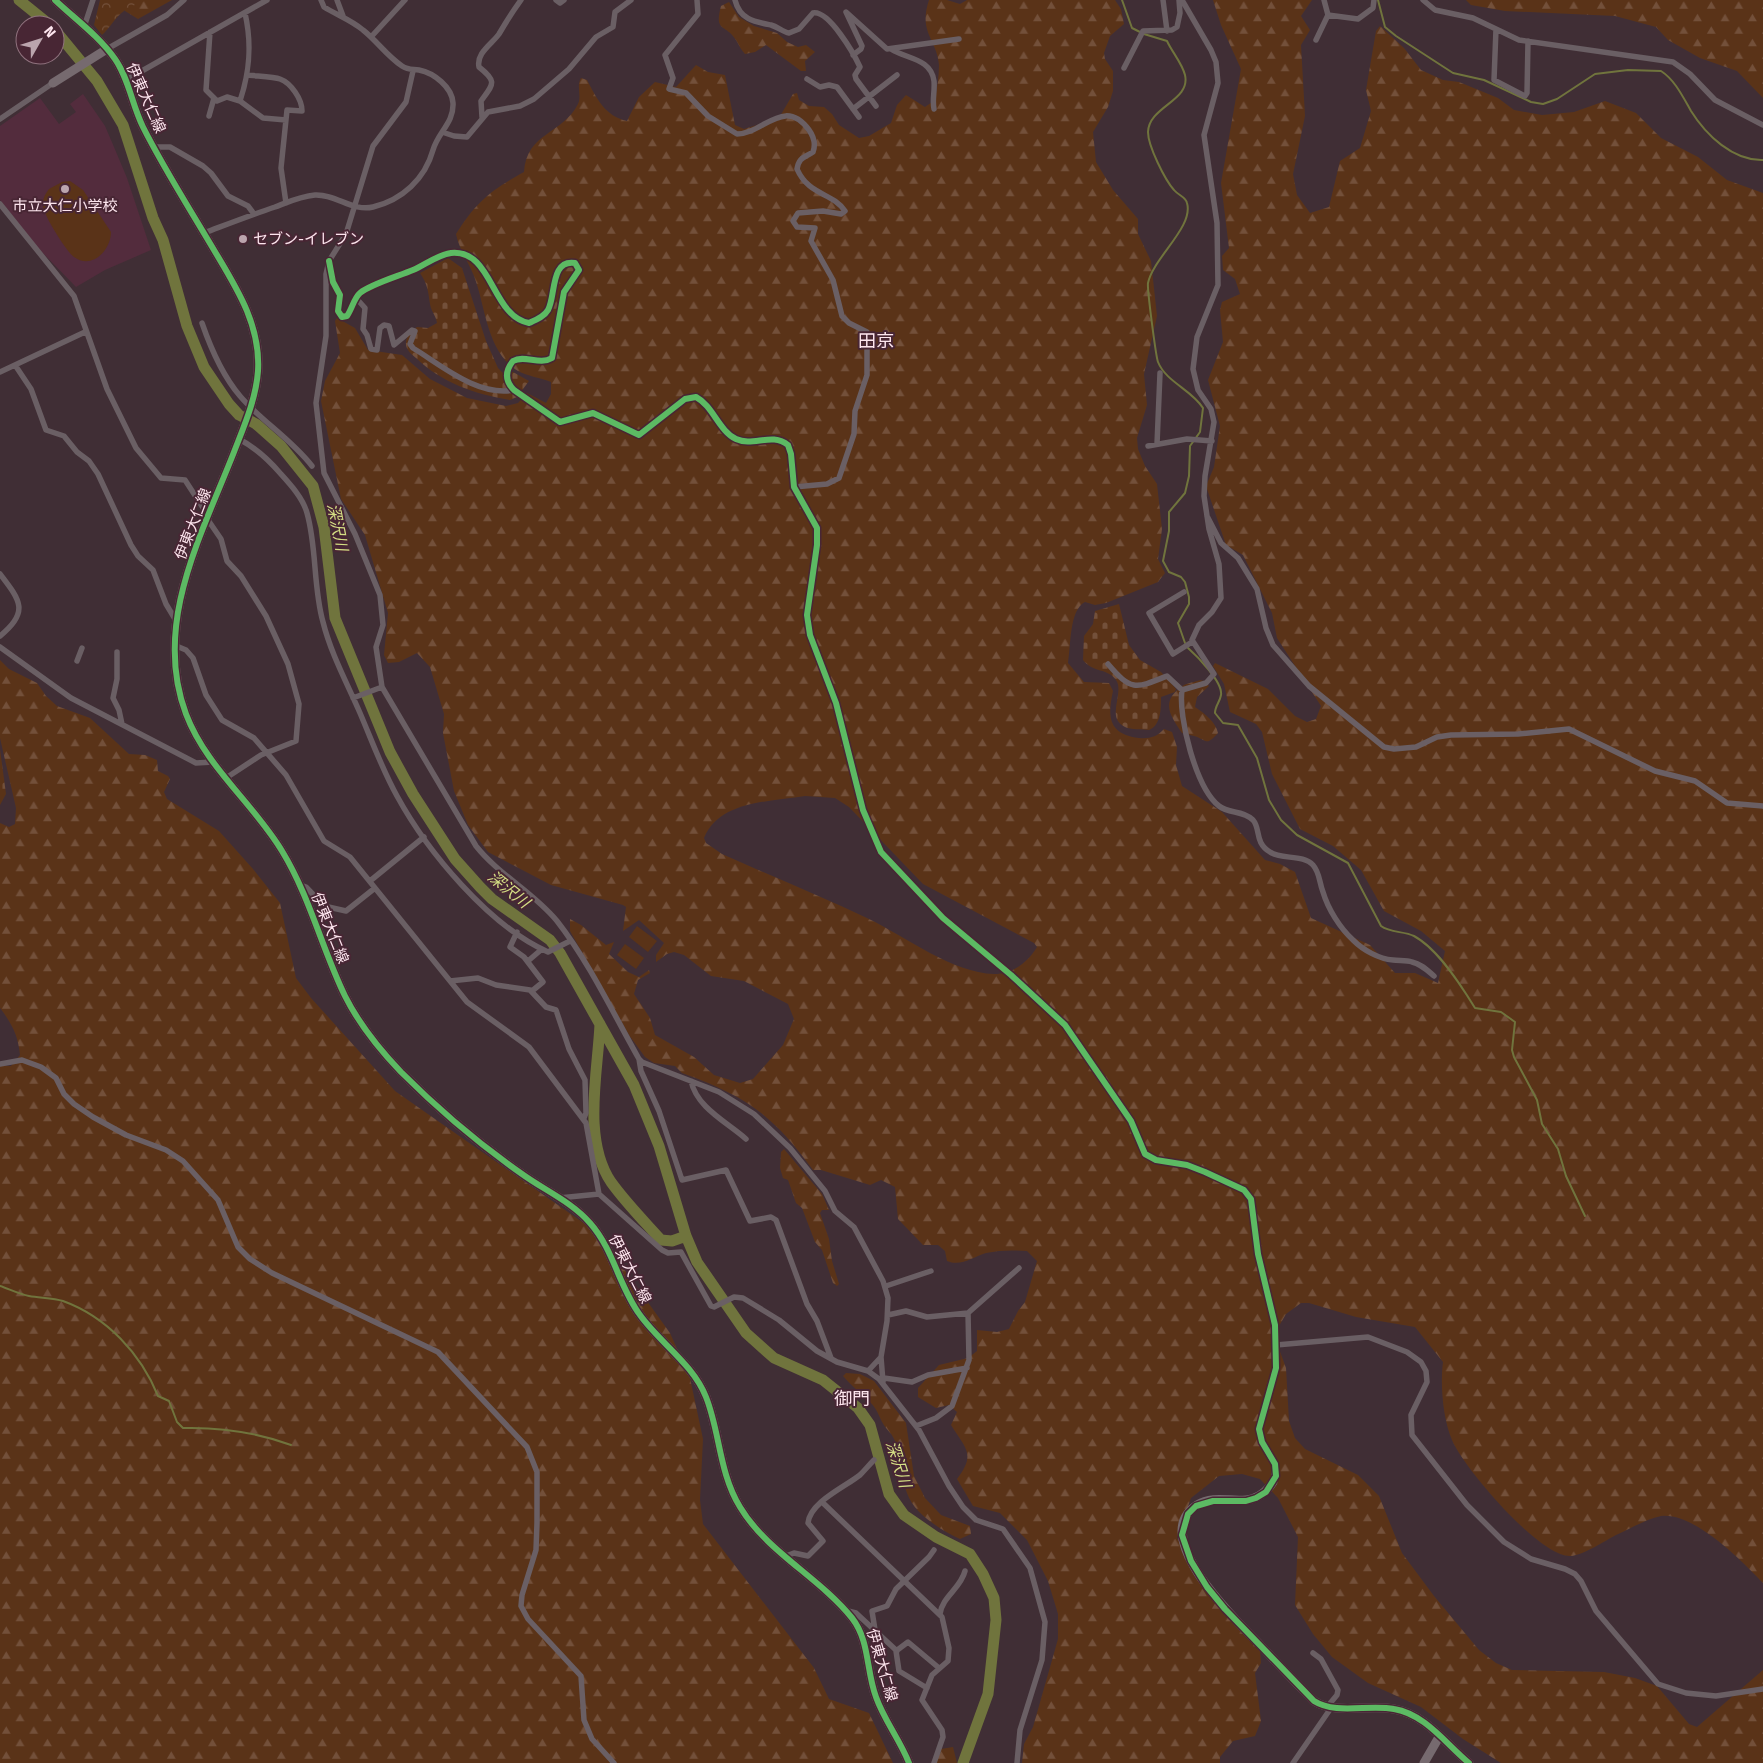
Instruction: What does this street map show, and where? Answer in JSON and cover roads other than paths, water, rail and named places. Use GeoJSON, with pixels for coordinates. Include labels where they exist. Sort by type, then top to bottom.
{"type":"FeatureCollection","features":[{"type":"Feature","properties":{"kind":"main road","name":"伊東大仁線"},"geometry":{"type":"LineString","coordinates":[[55,0],[97,38],[115,59],[126,80],[140,121],[245,303],[253,327],[258,372],[250,407],[241,436],[182,589],[175,618],[175,672],[186,714],[194,732],[213,762],[278,845],[298,884],[346,998],[377,1044],[417,1087],[516,1171],[559,1198],[588,1220],[595,1229],[612,1258],[635,1308],[701,1386],[709,1406],[721,1457],[735,1500],[748,1519],[844,1610],[862,1635],[874,1692],[909,1763]]}},
{"type":"Feature","properties":{"kind":"street"},"geometry":{"type":"LineString","coordinates":[[84,28],[93,0]]}},
{"type":"Feature","properties":{"kind":"street"},"geometry":{"type":"LineString","coordinates":[[0,119],[106,49],[166,15],[184,0]]}},
{"type":"Feature","properties":{"kind":"street"},"geometry":{"type":"LineString","coordinates":[[126,80],[267,0]]}},
{"type":"Feature","properties":{"kind":"street"},"geometry":{"type":"LineString","coordinates":[[204,233],[304,197],[326,195],[355,206],[365,208],[374,206],[406,192],[430,161],[437,138],[451,117],[451,95],[441,82],[433,76],[418,70],[412,71],[400,65],[372,37],[343,16],[324,8],[321,0]]}},
{"type":"Feature","properties":{"kind":"street"},"geometry":{"type":"LineString","coordinates":[[337,0],[343,16]]}},
{"type":"Feature","properties":{"kind":"street"},"geometry":{"type":"LineString","coordinates":[[372,37],[405,0]]}},
{"type":"Feature","properties":{"kind":"street"},"geometry":{"type":"LineString","coordinates":[[482,117],[481,101],[491,88],[492,81],[478,67],[478,63],[485,48],[498,34],[506,18],[521,0]]}},
{"type":"Feature","properties":{"kind":"street"},"geometry":{"type":"LineString","coordinates":[[556,0],[560,3],[564,0]]}},
{"type":"Feature","properties":{"kind":"street"},"geometry":{"type":"LineString","coordinates":[[442,132],[454,136],[467,137],[482,117],[493,110],[520,106],[534,99],[569,69],[596,37],[613,27],[616,12],[631,0]]}},
{"type":"Feature","properties":{"kind":"street"},"geometry":{"type":"LineString","coordinates":[[697,0],[698,14],[665,55],[673,78],[669,89],[686,93],[708,116],[737,134],[747,132],[780,116],[798,120],[812,135],[815,147],[813,152],[803,156],[800,160],[797,169],[800,175],[816,192],[836,202],[845,211],[840,214],[823,212],[798,213],[793,221],[797,227],[815,228],[811,241],[833,280],[842,316],[850,323],[867,332],[867,375],[856,406],[854,434],[839,478],[827,484],[794,487]]}},
{"type":"Feature","properties":{"kind":"street"},"geometry":{"type":"LineString","coordinates":[[735,0],[742,14],[752,22],[772,25],[787,33],[800,29],[813,13],[818,13],[838,30],[860,68],[855,75],[856,78],[876,106]]}},
{"type":"Feature","properties":{"kind":"street"},"geometry":{"type":"LineString","coordinates":[[1163,0],[1167,31]]}},
{"type":"Feature","properties":{"kind":"street"},"geometry":{"type":"LineString","coordinates":[[1124,68],[1141,32],[1167,31],[1177,27],[1181,0]]}},
{"type":"Feature","properties":{"kind":"street"},"geometry":{"type":"LineString","coordinates":[[1181,0],[1211,50],[1218,75],[1217,92],[1204,135],[1217,223],[1218,285],[1197,337],[1192,369],[1198,390],[1212,414],[1212,441],[1204,486],[1206,514],[1219,564],[1220,598],[1212,612],[1198,625],[1188,644],[1173,654],[1149,613],[1184,592]]}},
{"type":"Feature","properties":{"kind":"street"},"geometry":{"type":"LineString","coordinates":[[1316,40],[1328,14],[1324,0]]}},
{"type":"Feature","properties":{"kind":"street"},"geometry":{"type":"LineString","coordinates":[[1328,14],[1358,18],[1372,8],[1374,0]]}},
{"type":"Feature","properties":{"kind":"street"},"geometry":{"type":"LineString","coordinates":[[1423,0],[1435,10],[1473,18],[1519,40],[1673,62],[1690,74],[1715,100],[1763,125]]}},
{"type":"Feature","properties":{"kind":"street"},"geometry":{"type":"LineString","coordinates":[[853,55],[862,46],[846,12],[883,47],[921,61],[929,69],[934,79],[934,110]]}},
{"type":"Feature","properties":{"kind":"street"},"geometry":{"type":"LineString","coordinates":[[240,101],[248,75],[250,43],[245,13]]}},
{"type":"Feature","properties":{"kind":"street"},"geometry":{"type":"LineString","coordinates":[[1496,29],[1494,80],[1525,96],[1528,41]]}},
{"type":"Feature","properties":{"kind":"street"},"geometry":{"type":"LineString","coordinates":[[210,32],[206,90],[217,101],[227,97],[240,101],[263,118],[286,120]]}},
{"type":"Feature","properties":{"kind":"street"},"geometry":{"type":"LineString","coordinates":[[891,49],[959,38]]}},
{"type":"Feature","properties":{"kind":"street"},"geometry":{"type":"LineString","coordinates":[[412,71],[406,102],[374,146],[346,234],[329,261],[326,274],[326,336],[316,402],[323,468],[380,595],[384,625],[376,647],[380,688],[476,846],[485,857],[520,884],[546,910],[569,942],[639,1059],[642,1062],[691,1080],[735,1101],[780,1137],[825,1191],[832,1208],[854,1227],[886,1286],[888,1315],[881,1357],[884,1381]]}},
{"type":"Feature","properties":{"kind":"street"},"geometry":{"type":"LineString","coordinates":[[248,75],[280,79],[296,94],[302,111],[287,110],[281,168],[286,203]]}},
{"type":"Feature","properties":{"kind":"street"},"geometry":{"type":"LineString","coordinates":[[854,109],[898,75]]}},
{"type":"Feature","properties":{"kind":"street"},"geometry":{"type":"LineString","coordinates":[[807,79],[820,86],[829,85],[837,87],[859,117]]}},
{"type":"Feature","properties":{"kind":"street"},"geometry":{"type":"LineString","coordinates":[[209,116],[214,98]]}},
{"type":"Feature","properties":{"kind":"street"},"geometry":{"type":"LineString","coordinates":[[154,147],[170,147],[203,166],[212,173],[228,196],[248,206],[254,214]]}},
{"type":"Feature","properties":{"kind":"street"},"geometry":{"type":"LineString","coordinates":[[0,204],[72,292],[107,389],[136,448],[161,478],[185,480],[190,484],[220,539],[227,562],[241,576],[269,623],[288,664],[300,710],[296,741],[266,753],[226,778]]}},
{"type":"Feature","properties":{"kind":"street"},"geometry":{"type":"LineString","coordinates":[[329,261],[333,282],[340,295],[338,311],[342,317],[347,316],[361,292],[422,266],[442,255],[461,254],[469,256],[490,279],[498,299],[508,312],[515,318],[528,323],[541,317],[548,310],[558,270],[564,264],[575,263],[579,270],[564,292],[552,358],[546,362],[518,358],[513,360],[508,369],[507,380],[514,390],[560,422],[593,414],[639,435],[684,399],[696,397],[706,405],[734,439],[743,441],[774,439],[788,445],[791,454],[794,487],[817,528],[817,545],[807,615],[810,635],[834,695],[863,810],[877,845],[886,858],[944,918],[1065,1025],[1131,1121],[1145,1154],[1156,1160],[1187,1165],[1205,1172],[1247,1194],[1252,1204],[1258,1254],[1274,1318],[1276,1368],[1259,1429],[1262,1442],[1275,1464],[1274,1482],[1266,1492],[1253,1500],[1213,1500],[1196,1506],[1188,1514],[1184,1522],[1182,1535],[1184,1544],[1202,1580],[1225,1609],[1314,1701],[1329,1708],[1395,1709],[1416,1717],[1469,1763]]}},
{"type":"Feature","properties":{"kind":"street"},"geometry":{"type":"LineString","coordinates":[[356,298],[365,308],[362,329],[367,335],[371,349],[377,350],[380,328],[384,324],[391,329],[394,345],[410,330],[414,330],[410,344],[412,348],[469,383],[498,390],[514,390]]}},
{"type":"Feature","properties":{"kind":"street"},"geometry":{"type":"LineString","coordinates":[[202,323],[215,357],[228,380],[250,407],[289,440],[312,466]]}},
{"type":"Feature","properties":{"kind":"street"},"geometry":{"type":"LineString","coordinates":[[0,372],[85,332]]}},
{"type":"Feature","properties":{"kind":"street"},"geometry":{"type":"LineString","coordinates":[[14,365],[31,389],[46,430],[64,436],[77,452],[89,461],[103,481],[131,545],[138,556],[153,570],[166,604],[175,618]]}},
{"type":"Feature","properties":{"kind":"street"},"geometry":{"type":"LineString","coordinates":[[1157,444],[1160,373]]}},
{"type":"Feature","properties":{"kind":"street"},"geometry":{"type":"LineString","coordinates":[[241,436],[273,464],[289,482],[305,506],[322,619],[339,670],[355,697],[391,786],[424,837],[461,886],[484,908],[517,932],[542,949],[551,952],[569,942]]}},
{"type":"Feature","properties":{"kind":"street"},"geometry":{"type":"LineString","coordinates":[[1148,446],[1194,440],[1212,441]]}},
{"type":"Feature","properties":{"kind":"street"},"geometry":{"type":"LineString","coordinates":[[1206,514],[1221,543],[1238,558],[1257,589],[1272,645],[1309,686],[1384,747],[1394,749],[1416,747],[1438,737],[1451,734],[1518,734],[1569,729],[1655,771],[1695,781],[1728,803],[1763,806]]}},
{"type":"Feature","properties":{"kind":"street"},"geometry":{"type":"LineString","coordinates":[[0,574],[17,596],[20,605],[17,617],[0,636]]}},
{"type":"Feature","properties":{"kind":"street"},"geometry":{"type":"LineString","coordinates":[[1182,690],[1197,686],[1213,676],[1188,644]]}},
{"type":"Feature","properties":{"kind":"street"},"geometry":{"type":"LineString","coordinates":[[174,645],[186,650],[193,658],[206,695],[222,720],[254,738],[286,775],[324,840],[348,855],[370,881],[372,890],[467,1002],[529,1046],[584,1118],[599,1194],[662,1250],[668,1253],[681,1252],[708,1303],[714,1307],[734,1297],[743,1298],[779,1320],[806,1344],[831,1358],[868,1371],[884,1381],[916,1426],[949,1486],[963,1507],[976,1520],[1003,1529],[1030,1568],[1045,1618],[1042,1660],[1020,1730],[1017,1763]]}},
{"type":"Feature","properties":{"kind":"street"},"geometry":{"type":"LineString","coordinates":[[0,647],[71,698],[196,763],[213,762]]}},
{"type":"Feature","properties":{"kind":"street"},"geometry":{"type":"LineString","coordinates":[[77,662],[82,648]]}},
{"type":"Feature","properties":{"kind":"street"},"geometry":{"type":"LineString","coordinates":[[117,652],[117,679],[113,698],[119,710],[122,724]]}},
{"type":"Feature","properties":{"kind":"street"},"geometry":{"type":"LineString","coordinates":[[1108,664],[1121,680],[1132,686],[1141,686],[1167,676],[1182,690]]}},
{"type":"Feature","properties":{"kind":"street"},"geometry":{"type":"LineString","coordinates":[[355,697],[380,688]]}},
{"type":"Feature","properties":{"kind":"street"},"geometry":{"type":"LineString","coordinates":[[1182,690],[1181,704],[1195,766],[1208,793],[1220,807],[1247,814],[1255,823],[1257,836],[1262,846],[1271,854],[1310,862],[1318,871],[1322,892],[1334,916],[1352,940],[1372,954],[1390,960],[1411,961],[1423,966],[1434,976]]}},
{"type":"Feature","properties":{"kind":"street"},"geometry":{"type":"LineString","coordinates":[[370,881],[424,837]]}},
{"type":"Feature","properties":{"kind":"street"},"geometry":{"type":"LineString","coordinates":[[298,884],[306,887],[324,906],[346,911],[372,890]]}},
{"type":"Feature","properties":{"kind":"street"},"geometry":{"type":"LineString","coordinates":[[517,932],[510,946],[528,961],[543,982],[532,991]]}},
{"type":"Feature","properties":{"kind":"street"},"geometry":{"type":"LineString","coordinates":[[528,961],[542,949]]}},
{"type":"Feature","properties":{"kind":"street"},"geometry":{"type":"LineString","coordinates":[[450,981],[478,978],[496,985],[532,991],[546,1007],[556,1010],[569,1049],[583,1075],[586,1113],[584,1118]]}},
{"type":"Feature","properties":{"kind":"street"},"geometry":{"type":"LineString","coordinates":[[639,1059],[641,1071],[659,1111],[682,1180],[726,1170],[750,1221],[771,1217],[776,1220],[807,1304],[831,1358]]}},
{"type":"Feature","properties":{"kind":"street"},"geometry":{"type":"LineString","coordinates":[[0,1064],[22,1060],[41,1067],[56,1078],[64,1094],[74,1104],[93,1117],[126,1135],[166,1150],[183,1160],[218,1200],[238,1247],[250,1258],[272,1273],[438,1352],[527,1447],[537,1472],[538,1523],[536,1550],[522,1595],[521,1606],[528,1619],[581,1676],[584,1720],[592,1739],[614,1763]]}},
{"type":"Feature","properties":{"kind":"street"},"geometry":{"type":"LineString","coordinates":[[691,1080],[698,1097],[726,1125],[746,1139]]}},
{"type":"Feature","properties":{"kind":"street"},"geometry":{"type":"LineString","coordinates":[[559,1198],[599,1194]]}},
{"type":"Feature","properties":{"kind":"street"},"geometry":{"type":"LineString","coordinates":[[888,1315],[906,1311],[927,1317],[968,1313],[1019,1268]]}},
{"type":"Feature","properties":{"kind":"street"},"geometry":{"type":"LineString","coordinates":[[886,1286],[931,1270]]}},
{"type":"Feature","properties":{"kind":"street"},"geometry":{"type":"LineString","coordinates":[[916,1426],[936,1418],[952,1406],[967,1368],[970,1345],[968,1313]]}},
{"type":"Feature","properties":{"kind":"street"},"geometry":{"type":"LineString","coordinates":[[1276,1345],[1368,1337],[1414,1357],[1421,1362],[1426,1371],[1427,1382],[1411,1415],[1412,1435],[1467,1505],[1504,1542],[1531,1559],[1575,1574],[1596,1611],[1625,1644],[1638,1664],[1658,1684],[1686,1693],[1716,1696],[1763,1689]]}},
{"type":"Feature","properties":{"kind":"street"},"geometry":{"type":"LineString","coordinates":[[868,1371],[881,1357]]}},
{"type":"Feature","properties":{"kind":"street"},"geometry":{"type":"LineString","coordinates":[[884,1381],[912,1382],[928,1375],[967,1368]]}},
{"type":"Feature","properties":{"kind":"street"},"geometry":{"type":"LineString","coordinates":[[786,1556],[794,1553],[808,1556],[823,1541],[808,1521],[822,1502],[860,1474],[874,1460]]}},
{"type":"Feature","properties":{"kind":"street"},"geometry":{"type":"LineString","coordinates":[[822,1502],[940,1614],[945,1622],[949,1655],[946,1664],[932,1675],[923,1702],[939,1723],[943,1734],[934,1763]]}},
{"type":"Feature","properties":{"kind":"street"},"geometry":{"type":"LineString","coordinates":[[875,1630],[872,1611],[887,1606],[896,1589],[934,1550]]}},
{"type":"Feature","properties":{"kind":"street"},"geometry":{"type":"LineString","coordinates":[[940,1614],[942,1605],[956,1588],[965,1571]]}},
{"type":"Feature","properties":{"kind":"street"},"geometry":{"type":"LineString","coordinates":[[844,1610],[856,1613],[897,1650],[898,1671],[927,1688]]}},
{"type":"Feature","properties":{"kind":"street"},"geometry":{"type":"LineString","coordinates":[[897,1650],[908,1642],[939,1668]]}},
{"type":"Feature","properties":{"kind":"street"},"geometry":{"type":"LineString","coordinates":[[1293,1763],[1329,1708],[1338,1690],[1321,1659],[1312,1653]]}},
{"type":"Feature","properties":{"kind":"street"},"geometry":{"type":"LineString","coordinates":[[1424,1763],[1439,1737]]}},
{"type":"Feature","properties":{"kind":"waterway","name":"深沢川"},"geometry":{"type":"LineString","coordinates":[[19,0],[38,15]]}},
{"type":"Feature","properties":{"kind":"waterway"},"geometry":{"type":"LineString","coordinates":[[1122,0],[1132,28],[1140,32]]}},
{"type":"Feature","properties":{"kind":"waterway"},"geometry":{"type":"LineString","coordinates":[[1378,0],[1385,27],[1396,36],[1453,73],[1484,80],[1531,102],[1543,104],[1557,99],[1595,74],[1628,70],[1661,71],[1675,84],[1704,129],[1721,145],[1741,156],[1763,160]]}},
{"type":"Feature","properties":{"kind":"waterway"},"geometry":{"type":"LineString","coordinates":[[1144,34],[1167,41],[1182,66],[1185,75],[1185,84],[1182,91],[1155,116],[1150,123],[1148,132],[1151,146],[1162,171],[1170,185],[1186,201],[1188,212],[1185,222],[1157,263],[1148,283],[1157,357],[1158,362],[1167,375],[1203,408],[1200,432],[1190,446],[1189,476],[1185,493],[1169,512],[1169,531],[1163,561],[1169,572],[1181,577],[1185,582],[1189,604],[1178,623],[1185,643]]}},
{"type":"Feature","properties":{"kind":"waterway","name":"深沢川"},"geometry":{"type":"LineString","coordinates":[[65,42],[97,81],[123,125],[153,218],[163,240],[187,326],[204,367],[229,404],[239,415],[256,424],[281,446],[313,486],[324,527],[335,618],[390,752],[413,794],[455,859],[480,887],[492,899],[550,940],[560,953],[634,1085],[659,1146],[686,1236],[697,1262],[746,1333],[774,1358],[823,1380],[858,1408],[870,1425],[889,1494],[904,1515],[936,1537],[970,1554],[983,1574],[994,1598],[996,1620],[988,1694],[963,1763]]}},
{"type":"Feature","properties":{"kind":"waterway"},"geometry":{"type":"LineString","coordinates":[[1187,647],[1197,656],[1218,683],[1221,695],[1215,713],[1223,723],[1238,725],[1257,758],[1269,800],[1281,820],[1297,835],[1348,863],[1381,926],[1389,930],[1414,936],[1423,942],[1440,958],[1475,1008],[1501,1012],[1515,1022],[1512,1050],[1514,1057],[1537,1100],[1542,1124],[1558,1149],[1566,1176],[1585,1216]]}},
{"type":"Feature","properties":{"kind":"waterway","name":"深沢川"},"geometry":{"type":"LineString","coordinates":[[600,1024],[594,1126],[602,1165],[617,1190],[661,1240],[672,1241],[686,1236]]}},
{"type":"Feature","properties":{"kind":"waterway"},"geometry":{"type":"LineString","coordinates":[[0,1286],[33,1297],[63,1301],[79,1308],[108,1327],[132,1352],[151,1381],[158,1396],[169,1401],[177,1422],[183,1428],[237,1431],[291,1445]]}},
{"type":"Feature","properties":{"kind":"place","name":"市立大仁小学校"},"geometry":{"type":"Point","coordinates":[65,189]}},
{"type":"Feature","properties":{"kind":"place","name":"セブン-イレブン"},"geometry":{"type":"Point","coordinates":[243,239]}},
{"type":"Feature","properties":{"kind":"district","name":"田京"},"geometry":{"type":"Point","coordinates":[876,341]}},
{"type":"Feature","properties":{"kind":"district","name":"御門"},"geometry":{"type":"Point","coordinates":[852,1399]}}]}
